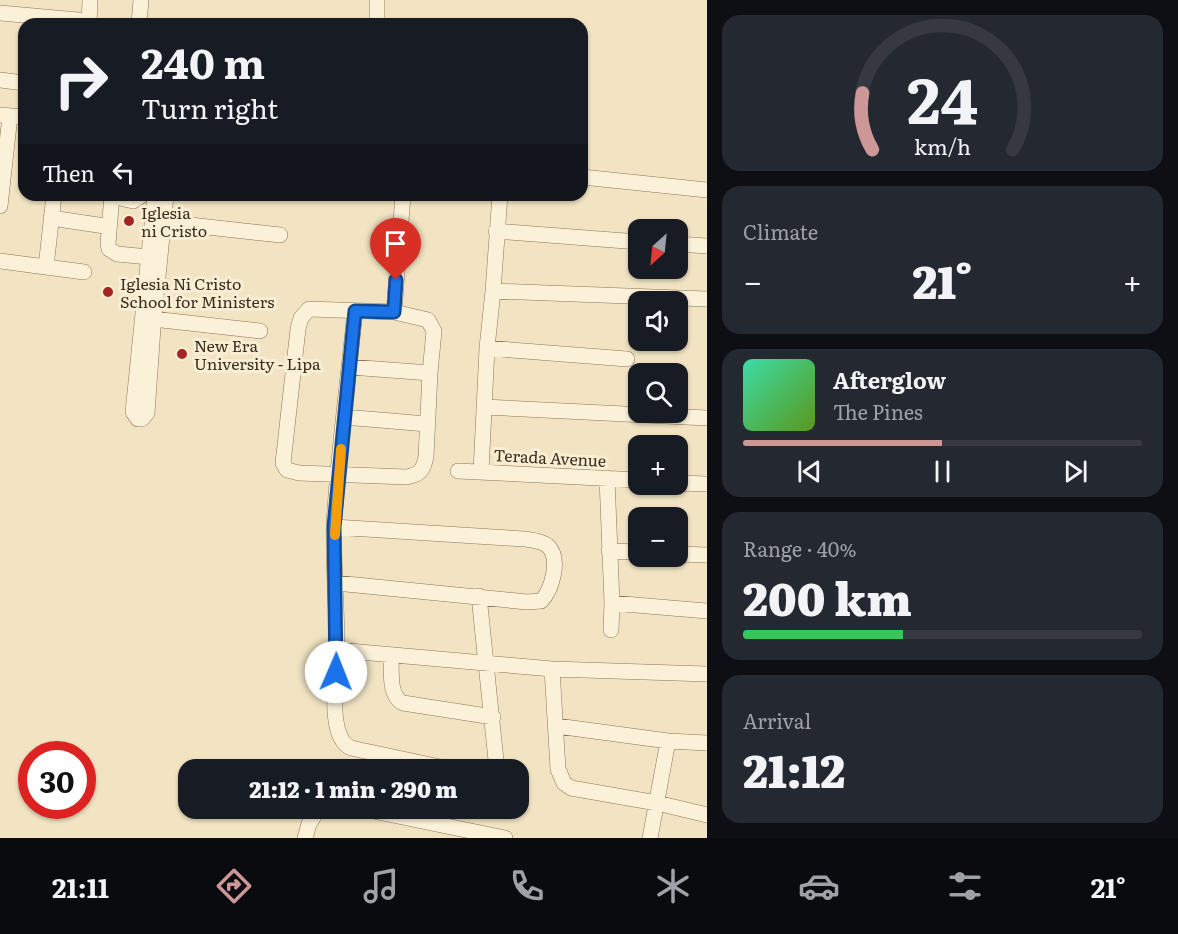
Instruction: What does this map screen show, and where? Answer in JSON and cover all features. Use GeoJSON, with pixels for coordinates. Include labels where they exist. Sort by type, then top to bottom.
{"type":"FeatureCollection","features":[{"type":"Feature","properties":{"kind":"street"},"geometry":{"type":"LineString","coordinates":[[89,18],[90,0]]}},
{"type":"Feature","properties":{"kind":"street"},"geometry":{"type":"LineString","coordinates":[[140,18],[141,0]]}},
{"type":"Feature","properties":{"kind":"street"},"geometry":{"type":"LineString","coordinates":[[377,0],[377,18]]}},
{"type":"Feature","properties":{"kind":"street"},"geometry":{"type":"LineString","coordinates":[[0,13],[23,18]]}},
{"type":"Feature","properties":{"kind":"street"},"geometry":{"type":"LineString","coordinates":[[0,80],[18,82]]}},
{"type":"Feature","properties":{"kind":"street"},"geometry":{"type":"LineString","coordinates":[[0,206],[11,116]]}},
{"type":"Feature","properties":{"kind":"street"},"geometry":{"type":"LineString","coordinates":[[588,178],[707,190]]}},
{"type":"Feature","properties":{"kind":"street"},"geometry":{"type":"LineString","coordinates":[[46,267],[53,201]]}},
{"type":"Feature","properties":{"kind":"street"},"geometry":{"type":"LineString","coordinates":[[112,201],[109,249],[117,254],[155,258]]}},
{"type":"Feature","properties":{"kind":"street"},"geometry":{"type":"LineString","coordinates":[[150,325],[134,412],[135,417],[142,419],[147,413],[155,258],[155,201]]}},
{"type":"Feature","properties":{"kind":"street"},"geometry":{"type":"LineString","coordinates":[[155,258],[165,201]]}},
{"type":"Feature","properties":{"kind":"street"},"geometry":{"type":"LineString","coordinates":[[394,312],[403,201]]}},
{"type":"Feature","properties":{"kind":"street"},"geometry":{"type":"LineString","coordinates":[[481,472],[487,348],[499,201]]}},
{"type":"Feature","properties":{"kind":"street"},"geometry":{"type":"LineString","coordinates":[[51,218],[105,226]]}},
{"type":"Feature","properties":{"kind":"street"},"geometry":{"type":"LineString","coordinates":[[163,222],[280,235]]}},
{"type":"Feature","properties":{"kind":"street"},"geometry":{"type":"LineString","coordinates":[[496,231],[628,241]]}},
{"type":"Feature","properties":{"kind":"street"},"geometry":{"type":"LineString","coordinates":[[688,245],[707,246]]}},
{"type":"Feature","properties":{"kind":"street"},"geometry":{"type":"LineString","coordinates":[[0,261],[84,272]]}},
{"type":"Feature","properties":{"kind":"street"},"geometry":{"type":"LineString","coordinates":[[493,291],[707,299]]}},
{"type":"Feature","properties":{"kind":"street"},"geometry":{"type":"LineString","coordinates":[[309,309],[394,312],[428,320],[434,330],[424,469],[418,474],[407,477],[299,473],[287,470],[283,463],[301,318],[309,309]]}},
{"type":"Feature","properties":{"kind":"street"},"geometry":{"type":"LineString","coordinates":[[355,311],[334,527],[337,650],[335,716],[339,735],[344,745],[402,759]]}},
{"type":"Feature","properties":{"kind":"street"},"geometry":{"type":"LineString","coordinates":[[150,325],[260,331]]}},
{"type":"Feature","properties":{"kind":"street"},"geometry":{"type":"LineString","coordinates":[[487,348],[627,359]]}},
{"type":"Feature","properties":{"kind":"street"},"geometry":{"type":"LineString","coordinates":[[350,367],[430,373]]}},
{"type":"Feature","properties":{"kind":"street"},"geometry":{"type":"LineString","coordinates":[[484,407],[707,418]]}},
{"type":"Feature","properties":{"kind":"street"},"geometry":{"type":"LineString","coordinates":[[344,417],[427,424]]}},
{"type":"Feature","properties":{"kind":"street","name":"Terada Avenue"},"geometry":{"type":"LineString","coordinates":[[458,471],[628,479]]}},
{"type":"Feature","properties":{"kind":"street"},"geometry":{"type":"LineString","coordinates":[[607,478],[611,630]]}},
{"type":"Feature","properties":{"kind":"street"},"geometry":{"type":"LineString","coordinates":[[688,483],[707,484]]}},
{"type":"Feature","properties":{"kind":"street"},"geometry":{"type":"LineString","coordinates":[[334,527],[524,539],[548,546],[554,556],[552,581],[547,595],[541,601],[526,602],[336,583]]}},
{"type":"Feature","properties":{"kind":"street"},"geometry":{"type":"LineString","coordinates":[[609,551],[628,552]]}},
{"type":"Feature","properties":{"kind":"street"},"geometry":{"type":"LineString","coordinates":[[688,554],[707,555]]}},
{"type":"Feature","properties":{"kind":"street"},"geometry":{"type":"LineString","coordinates":[[479,596],[496,759]]}},
{"type":"Feature","properties":{"kind":"street"},"geometry":{"type":"LineString","coordinates":[[612,603],[707,610]]}},
{"type":"Feature","properties":{"kind":"street"},"geometry":{"type":"LineString","coordinates":[[337,650],[552,669],[707,674]]}},
{"type":"Feature","properties":{"kind":"street"},"geometry":{"type":"LineString","coordinates":[[391,655],[393,693],[397,700],[493,717]]}},
{"type":"Feature","properties":{"kind":"street"},"geometry":{"type":"LineString","coordinates":[[552,669],[558,769],[564,783],[571,788],[657,803],[707,815]]}},
{"type":"Feature","properties":{"kind":"street"},"geometry":{"type":"LineString","coordinates":[[557,726],[668,741],[707,743]]}},
{"type":"Feature","properties":{"kind":"street"},"geometry":{"type":"LineString","coordinates":[[650,838],[668,741]]}},
{"type":"Feature","properties":{"kind":"street"},"geometry":{"type":"LineString","coordinates":[[305,838],[312,819]]}},
{"type":"Feature","properties":{"kind":"street"},"geometry":{"type":"LineString","coordinates":[[412,819],[504,838]]}},
{"type":"Feature","properties":{"kind":"slow traffic"},"geometry":{"type":"LineString","coordinates":[[335,535],[341,449]]}},
{"type":"Feature","properties":{"kind":"place","name":"Iglesia ni Cristo"},"geometry":{"type":"Point","coordinates":[129,221]}},
{"type":"Feature","properties":{"kind":"place","name":"Iglesia Ni Cristo School for Ministers"},"geometry":{"type":"Point","coordinates":[108,292]}},
{"type":"Feature","properties":{"kind":"place","name":"New Era University - Lipa"},"geometry":{"type":"Point","coordinates":[182,354]}},
{"type":"Feature","properties":{"kind":"route"},"geometry":{"type":"LineString","coordinates":[[336,672],[334,527],[355,311],[394,312],[396,280]]}}]}
